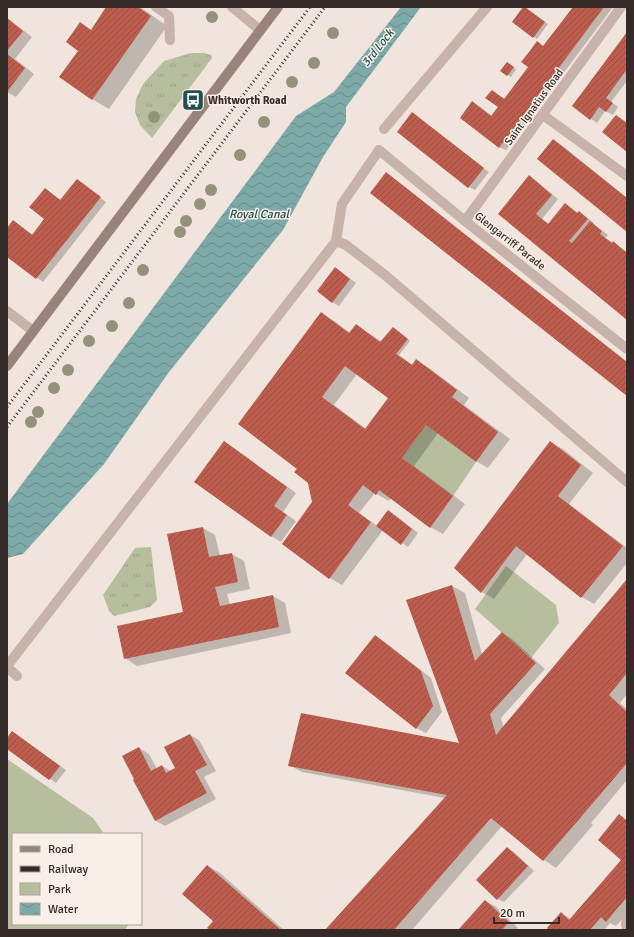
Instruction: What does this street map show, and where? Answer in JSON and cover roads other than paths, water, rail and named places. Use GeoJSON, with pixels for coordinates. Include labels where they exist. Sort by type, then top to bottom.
{"type":"FeatureCollection","features":[{"type":"Feature","properties":{"kind":"street"},"geometry":{"type":"LineString","coordinates":[[156,7],[169,16],[170,40]]}},
{"type":"Feature","properties":{"kind":"street"},"geometry":{"type":"LineString","coordinates":[[232,7],[260,30]]}},
{"type":"Feature","properties":{"kind":"street"},"geometry":{"type":"LineString","coordinates":[[7,366],[278,7]]}},
{"type":"Feature","properties":{"kind":"street"},"geometry":{"type":"LineString","coordinates":[[384,129],[487,7]]}},
{"type":"Feature","properties":{"kind":"street","name":"Saint Ignatius Road"},"geometry":{"type":"LineString","coordinates":[[465,221],[621,7]]}},
{"type":"Feature","properties":{"kind":"street"},"geometry":{"type":"LineString","coordinates":[[543,115],[627,176]]}},
{"type":"Feature","properties":{"kind":"street","name":"Glengarriff Parade"},"geometry":{"type":"LineString","coordinates":[[336,241],[342,204],[379,150],[465,221],[627,349]]}},
{"type":"Feature","properties":{"kind":"street"},"geometry":{"type":"LineString","coordinates":[[17,676],[7,666],[336,241],[346,245],[385,275],[627,482]]}},
{"type":"Feature","properties":{"kind":"street"},"geometry":{"type":"LineString","coordinates":[[7,311],[33,331]]}},
{"type":"Feature","properties":{"kind":"street"},"geometry":{"type":"LineString","coordinates":[[627,916],[627,928]]}},
{"type":"Feature","properties":{"kind":"water","name":"Royal Canal"},"geometry":{"type":"Polygon","coordinates":[[[401,7],[421,7],[346,107],[346,122],[323,157],[283,230],[169,372],[104,464],[23,554],[7,558],[7,504],[296,116],[334,92],[401,7]]]}},
{"type":"Feature","properties":{"kind":"railway"},"geometry":{"type":"LineString","coordinates":[[7,407],[310,7]]}},
{"type":"Feature","properties":{"kind":"railway"},"geometry":{"type":"LineString","coordinates":[[7,427],[325,7]]}},
{"type":"Feature","properties":{"kind":"place","name":"Whitworth Road"},"geometry":{"type":"Point","coordinates":[193,100]}},
{"type":"Feature","properties":{"kind":"water label","name":"3rd Lock"},"geometry":{"type":"Point","coordinates":[378,48]}}]}
